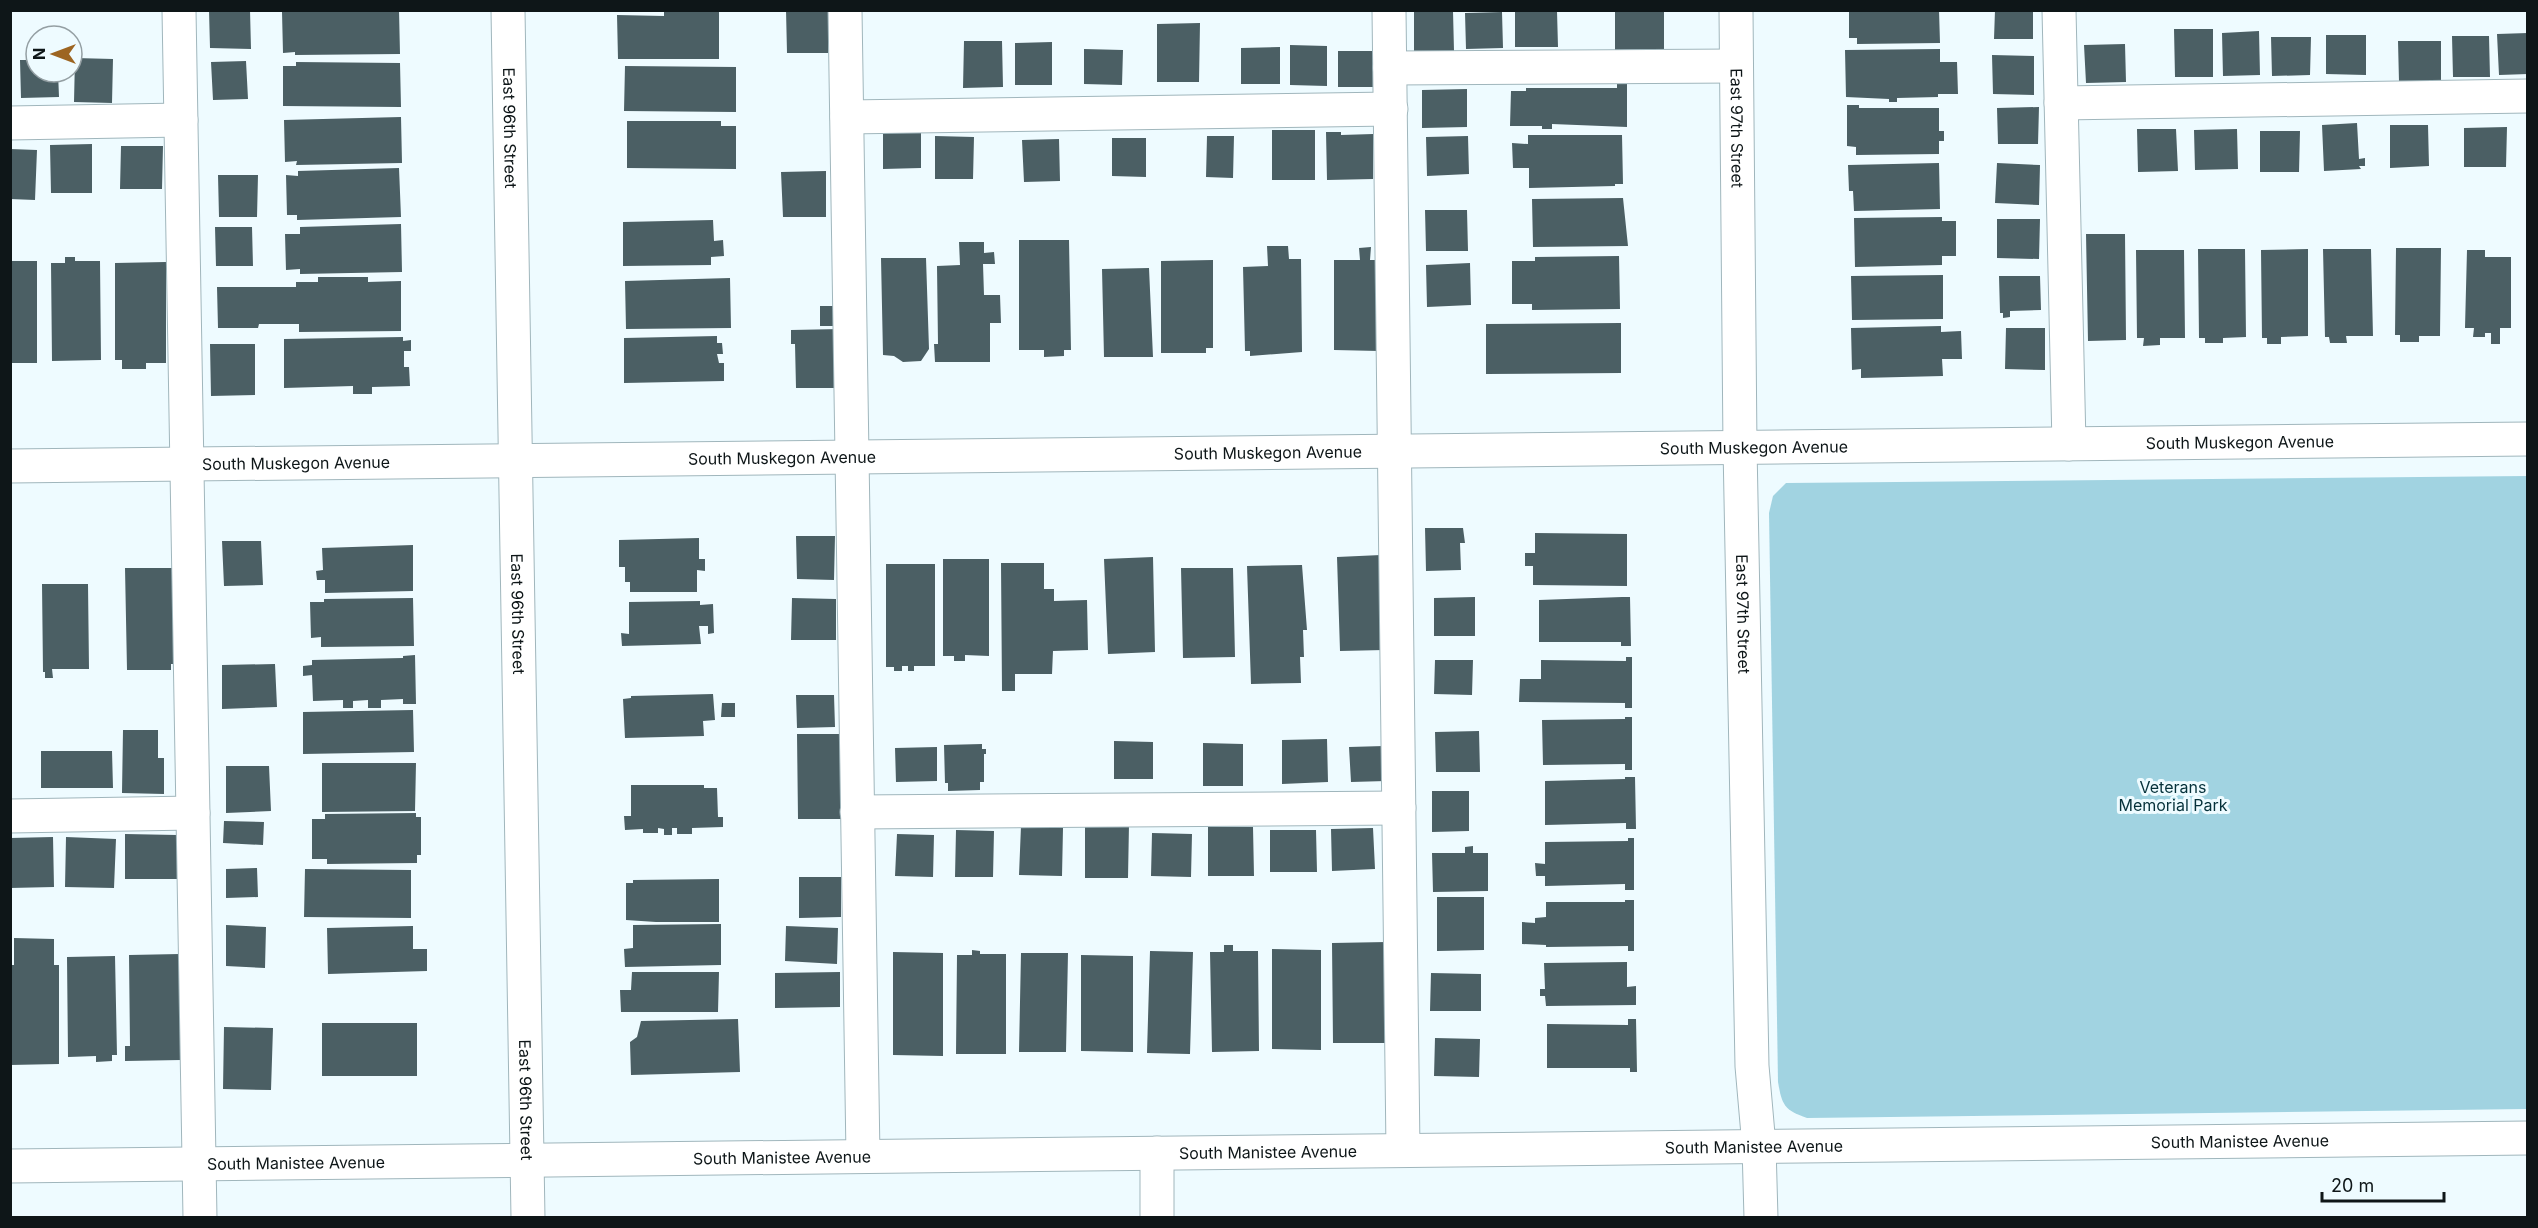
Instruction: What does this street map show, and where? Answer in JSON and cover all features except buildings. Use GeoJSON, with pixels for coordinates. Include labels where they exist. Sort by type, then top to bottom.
{"type":"FeatureCollection","features":[{"type":"Feature","properties":{"kind":"street"},"geometry":{"type":"LineString","coordinates":[[179,10],[200,1218]]}},
{"type":"Feature","properties":{"kind":"street","name":"East 96th Street"},"geometry":{"type":"LineString","coordinates":[[508,10],[528,1218]]}},
{"type":"Feature","properties":{"kind":"street"},"geometry":{"type":"LineString","coordinates":[[845,10],[863,1156]]}},
{"type":"Feature","properties":{"kind":"street"},"geometry":{"type":"LineString","coordinates":[[1389,10],[1404,1150]]}},
{"type":"Feature","properties":{"kind":"street","name":"East 97th Street"},"geometry":{"type":"LineString","coordinates":[[1736,10],[1740,447],[1752,1066],[1759,1146],[1761,1218]]}},
{"type":"Feature","properties":{"kind":"street"},"geometry":{"type":"LineString","coordinates":[[2058,10],[2069,444]]}},
{"type":"Feature","properties":{"kind":"street"},"geometry":{"type":"LineString","coordinates":[[1390,68],[1736,66]]}},
{"type":"Feature","properties":{"kind":"street"},"geometry":{"type":"LineString","coordinates":[[2061,103],[2528,96]]}},
{"type":"Feature","properties":{"kind":"street"},"geometry":{"type":"LineString","coordinates":[[846,117],[1391,109]]}},
{"type":"Feature","properties":{"kind":"street"},"geometry":{"type":"LineString","coordinates":[[10,123],[181,120]]}},
{"type":"Feature","properties":{"kind":"street","name":"South Muskegon Avenue"},"geometry":{"type":"LineString","coordinates":[[10,466],[2528,439]]}},
{"type":"Feature","properties":{"kind":"street"},"geometry":{"type":"LineString","coordinates":[[857,812],[1400,808]]}},
{"type":"Feature","properties":{"kind":"street"},"geometry":{"type":"LineString","coordinates":[[10,816],[193,813]]}},
{"type":"Feature","properties":{"kind":"street","name":"South Manistee Avenue"},"geometry":{"type":"LineString","coordinates":[[10,1166],[2528,1138]]}},
{"type":"Feature","properties":{"kind":"street"},"geometry":{"type":"LineString","coordinates":[[1157,1153],[1157,1218]]}},
{"type":"Feature","properties":{"kind":"green space","name":"Veterans Memorial Park"},"geometry":{"type":"Polygon","coordinates":[[[2527,476],[2527,1109],[1807,1118],[1785,1106],[1778,1082],[1769,513],[1773,496],[1786,483],[2527,476]]]}}]}
